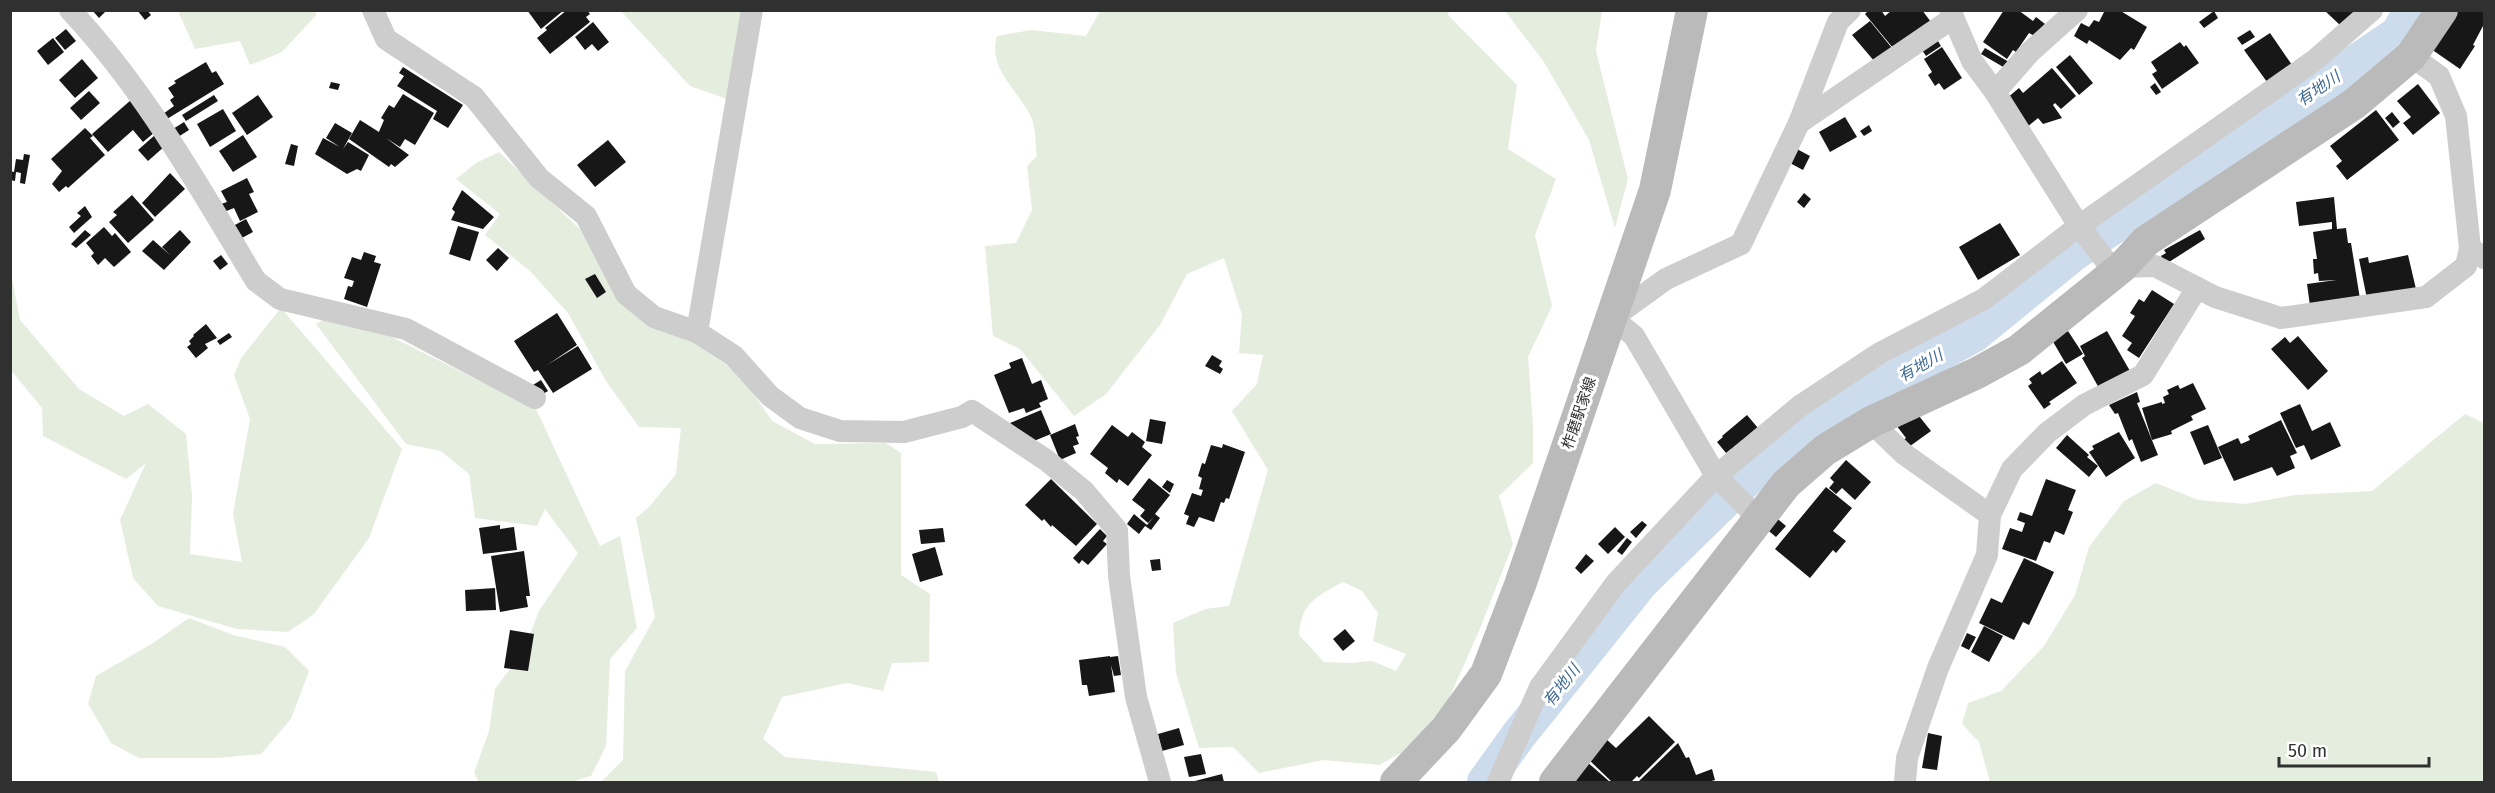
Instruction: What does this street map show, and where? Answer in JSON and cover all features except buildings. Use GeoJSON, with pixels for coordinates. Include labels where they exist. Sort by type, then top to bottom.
{"type":"FeatureCollection","features":[{"type":"Feature","properties":{"kind":"street"},"geometry":{"type":"LineString","coordinates":[[70,10],[94,35],[147,104],[256,281],[280,299],[406,329],[535,398]]}},
{"type":"Feature","properties":{"kind":"street"},"geometry":{"type":"LineString","coordinates":[[373,10],[386,39],[474,98],[539,178],[586,216],[626,294],[654,317],[697,332],[734,356],[770,396],[800,418],[840,431],[904,432],[962,417],[972,411],[1046,460],[1084,491],[1117,530],[1119,576],[1136,697],[1160,783]]}},
{"type":"Feature","properties":{"kind":"street"},"geometry":{"type":"LineString","coordinates":[[697,332],[752,10]]}},
{"type":"Feature","properties":{"kind":"street","name":"柞磨駅家線"},"geometry":{"type":"LineString","coordinates":[[1396,783],[1446,729],[1486,674],[1520,585],[1655,190],[1692,10]]}},
{"type":"Feature","properties":{"kind":"street"},"geometry":{"type":"LineString","coordinates":[[1758,518],[1716,476],[1634,336],[1612,318],[1666,279],[1741,244],[1799,123],[1838,22],[1850,10]]}},
{"type":"Feature","properties":{"kind":"street"},"geometry":{"type":"LineString","coordinates":[[1995,92],[2030,52],[2077,10]]}},
{"type":"Feature","properties":{"kind":"street"},"geometry":{"type":"LineString","coordinates":[[1498,783],[1540,687],[1616,583],[1716,476],[1800,406],[1880,353],[1984,299],[2079,226],[2315,60],[2372,10]]}},
{"type":"Feature","properties":{"kind":"street"},"geometry":{"type":"LineString","coordinates":[[1555,783],[1758,518],[1786,484],[1825,450],[1871,422],[1977,373],[2019,350],[2114,264],[2354,104],[2411,56],[2442,10]]}},
{"type":"Feature","properties":{"kind":"street"},"geometry":{"type":"LineString","coordinates":[[1799,123],[1951,14],[1972,62],[1995,92],[2079,226],[2114,264],[2155,267],[2215,297],[2281,318],[2426,297],[2466,266],[2477,253],[2456,116],[2439,76],[2411,56]]}},
{"type":"Feature","properties":{"kind":"street"},"geometry":{"type":"LineString","coordinates":[[1905,783],[1907,758],[1938,668],[1987,555],[1990,515],[2012,469],[2047,434],[2084,405],[2143,375],[2197,288]]}},
{"type":"Feature","properties":{"kind":"street"},"geometry":{"type":"LineString","coordinates":[[1871,422],[1904,454],[1990,515]]}},
{"type":"Feature","properties":{"kind":"shaded area"},"geometry":{"type":"Polygon","coordinates":[[[178,11],[313,11],[317,14],[282,52],[250,65],[240,41],[195,49],[178,11]]]}},
{"type":"Feature","properties":{"kind":"shaded area"},"geometry":{"type":"Polygon","coordinates":[[[621,11],[743,11],[727,99],[690,86],[621,11]]]}},
{"type":"Feature","properties":{"kind":"shaded area"},"geometry":{"type":"Polygon","coordinates":[[[1100,11],[1449,11],[1448,15],[1517,85],[1508,149],[1556,179],[1535,235],[1552,306],[1528,357],[1533,463],[1499,496],[1513,544],[1479,631],[1447,703],[1405,751],[1379,765],[1324,760],[1259,773],[1233,747],[1199,748],[1176,673],[1173,623],[1205,609],[1229,606],[1268,470],[1232,411],[1257,384],[1263,355],[1239,353],[1242,315],[1224,258],[1187,274],[1160,325],[1106,394],[1074,416],[1020,349],[993,336],[985,246],[1016,243],[1032,210],[1027,166],[1037,156],[1032,119],[1006,80],[997,59],[995,48],[997,36],[1031,30],[1086,36],[1100,11]],[[1343,582],[1318,596],[1303,615],[1299,635],[1324,662],[1372,661],[1396,671],[1406,654],[1373,641],[1378,613],[1362,591],[1343,582]]]}},
{"type":"Feature","properties":{"kind":"shaded area"},"geometry":{"type":"Polygon","coordinates":[[[1505,11],[1602,11],[1596,51],[1628,179],[1615,228],[1589,140],[1544,62],[1505,11]]]}},
{"type":"Feature","properties":{"kind":"shaded area"},"geometry":{"type":"Polygon","coordinates":[[[499,152],[588,237],[674,329],[741,375],[772,421],[815,444],[886,443],[901,453],[901,575],[930,594],[929,662],[892,663],[883,691],[847,683],[782,697],[763,739],[785,757],[936,772],[939,782],[601,782],[623,760],[625,671],[655,617],[636,518],[649,507],[676,474],[681,428],[639,427],[606,381],[568,313],[529,270],[485,235],[500,214],[456,179],[476,163],[499,152]]]}},
{"type":"Feature","properties":{"kind":"shaded area"},"geometry":{"type":"Polygon","coordinates":[[[10,269],[20,320],[79,389],[124,416],[148,404],[186,434],[192,496],[190,554],[242,562],[233,514],[250,419],[234,375],[241,358],[281,308],[402,449],[369,538],[314,614],[288,632],[237,629],[158,606],[133,578],[120,520],[146,463],[126,479],[43,436],[42,408],[11,370],[10,269]]]}},
{"type":"Feature","properties":{"kind":"shaded area"},"geometry":{"type":"Polygon","coordinates":[[[325,319],[392,337],[536,409],[600,546],[620,536],[637,628],[610,659],[606,746],[591,776],[571,782],[479,782],[474,773],[489,731],[495,689],[524,650],[539,611],[578,553],[545,509],[537,526],[475,518],[469,474],[441,451],[406,444],[316,324],[325,319]]]}},
{"type":"Feature","properties":{"kind":"shaded area"},"geometry":{"type":"Polygon","coordinates":[[[2465,414],[2484,423],[2484,782],[1990,782],[1979,742],[1962,724],[1968,703],[2001,691],[2044,646],[2075,595],[2089,547],[2124,501],[2156,483],[2198,500],[2245,504],[2295,495],[2372,491],[2465,414]]]}},
{"type":"Feature","properties":{"kind":"shaded area"},"geometry":{"type":"Polygon","coordinates":[[[189,618],[233,635],[285,647],[309,671],[291,719],[261,754],[218,758],[139,758],[111,743],[88,704],[96,676],[153,643],[189,618]]]}},
{"type":"Feature","properties":{"kind":"waterway","name":"有地川"},"geometry":{"type":"LineString","coordinates":[[1485,782],[1518,736],[1641,582],[1759,467],[1813,423],[1973,335],[2074,253],[2398,34],[2412,10]]}}]}
